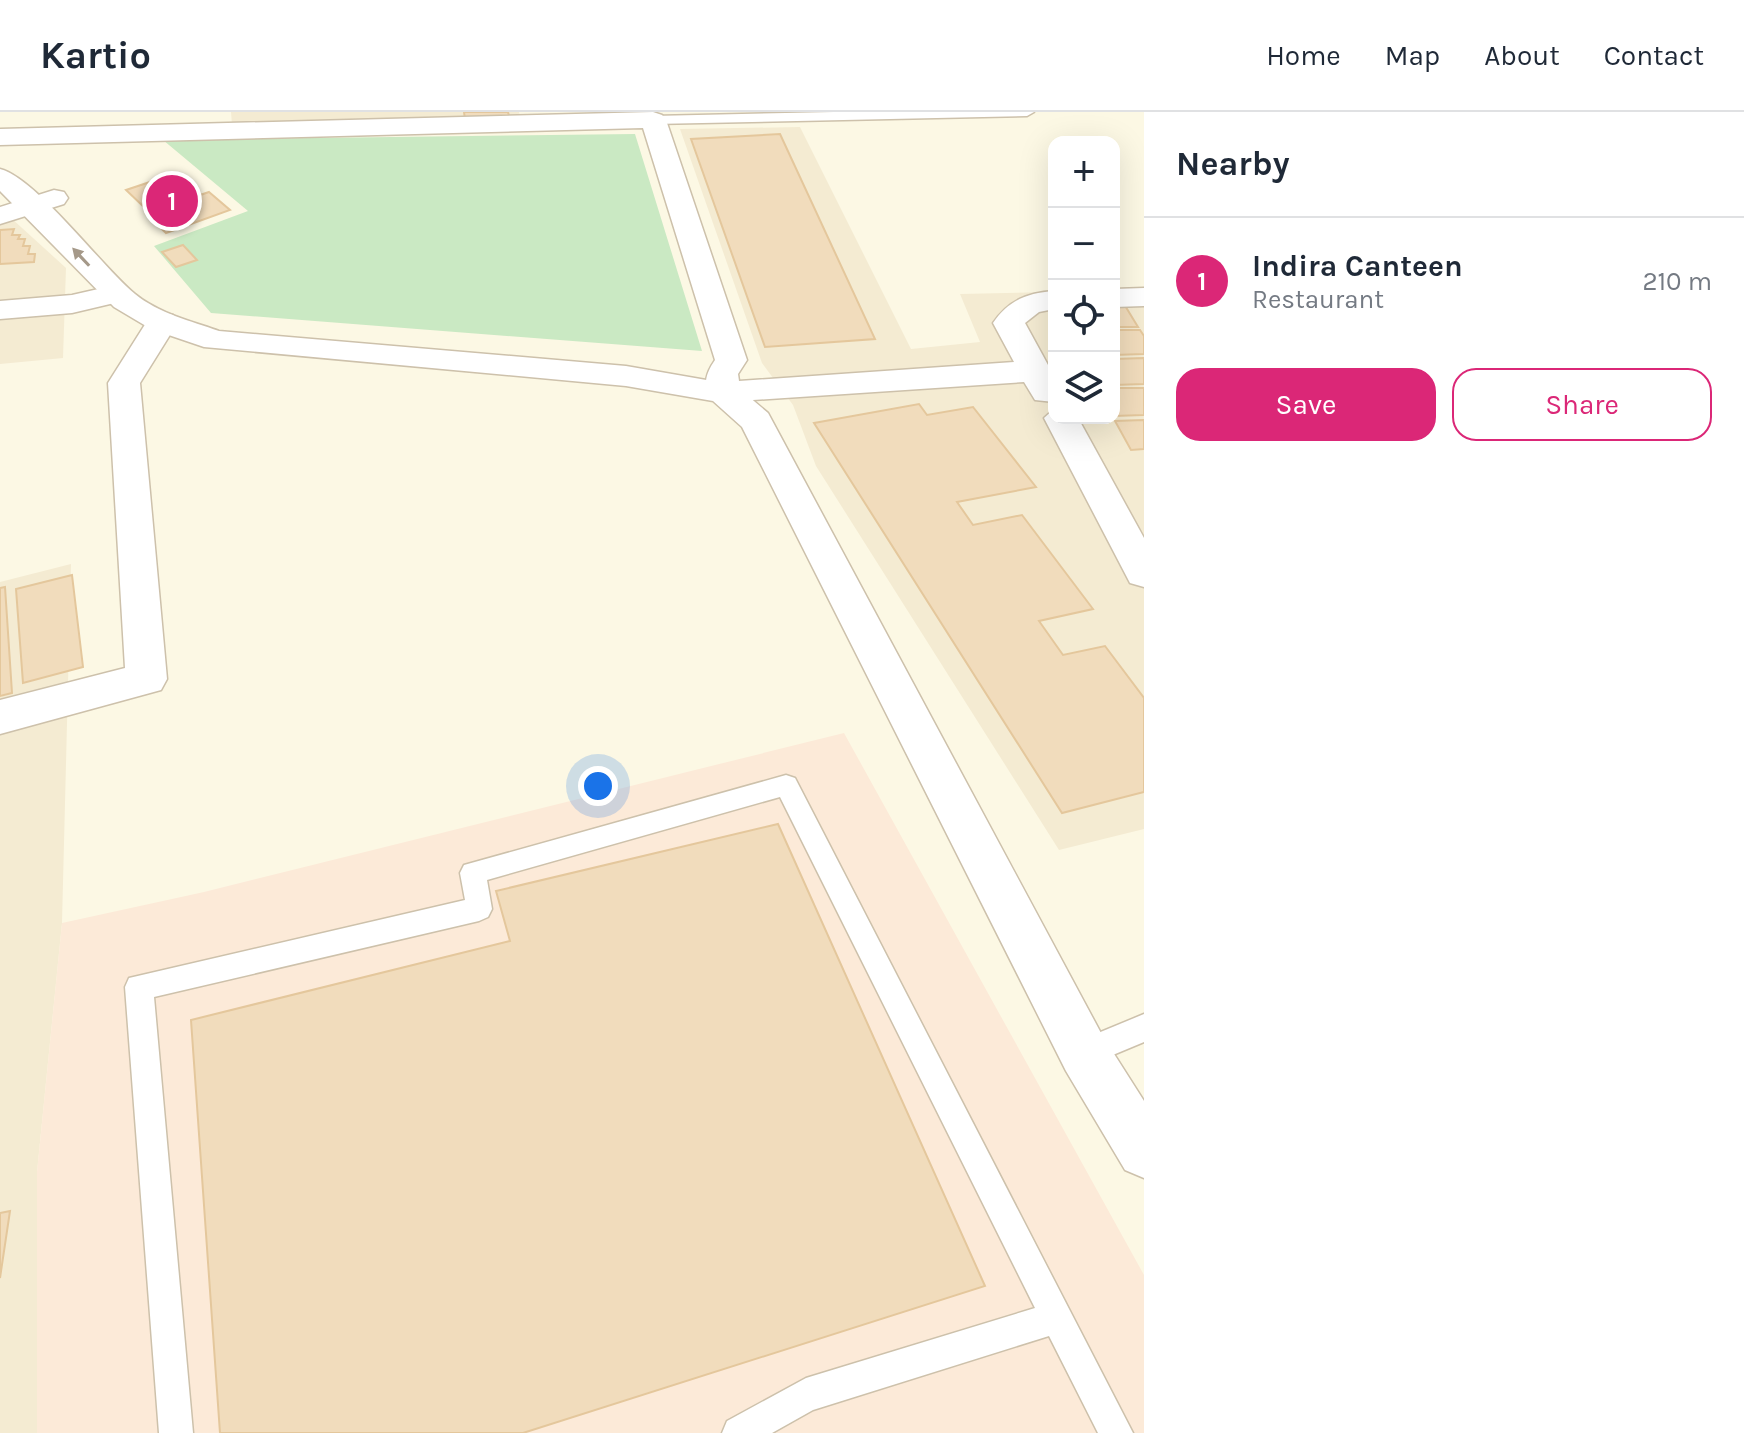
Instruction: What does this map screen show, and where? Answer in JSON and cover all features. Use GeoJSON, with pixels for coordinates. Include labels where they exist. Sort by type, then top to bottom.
{"type":"FeatureCollection","features":[{"type":"Feature","properties":{"kind":"street"},"geometry":{"type":"LineString","coordinates":[[0,137],[528,118],[653,120],[731,360],[722,383]]}},
{"type":"Feature","properties":{"kind":"street"},"geometry":{"type":"LineString","coordinates":[[0,152],[139,308]]}},
{"type":"Feature","properties":{"kind":"street"},"geometry":{"type":"LineString","coordinates":[[0,177],[43,202]]}},
{"type":"Feature","properties":{"kind":"street"},"geometry":{"type":"LineString","coordinates":[[0,216],[43,202]]}},
{"type":"Feature","properties":{"kind":"street"},"geometry":{"type":"LineString","coordinates":[[1120,298],[1144,297]]}},
{"type":"Feature","properties":{"kind":"street"},"geometry":{"type":"LineString","coordinates":[[1048,300],[1035,301],[1017,312],[1009,323],[1048,395]]}},
{"type":"Feature","properties":{"kind":"street"},"geometry":{"type":"LineString","coordinates":[[0,310],[72,304],[139,308],[215,340],[722,383],[1030,361]]}},
{"type":"Feature","properties":{"kind":"street"},"geometry":{"type":"LineString","coordinates":[[0,717],[146,679],[124,383],[139,308]]}},
{"type":"Feature","properties":{"kind":"street"},"geometry":{"type":"LineString","coordinates":[[722,383],[756,421],[1084,1053],[1144,1151]]}},
{"type":"Feature","properties":{"kind":"street"},"geometry":{"type":"LineString","coordinates":[[1064,424],[1144,573]]}},
{"type":"Feature","properties":{"kind":"lane"},"geometry":{"type":"LineString","coordinates":[[653,120],[1027,112]]}},
{"type":"Feature","properties":{"kind":"lane"},"geometry":{"type":"LineString","coordinates":[[176,1433],[139,987],[479,909],[473,873],[786,785],[1116,1433]]}},
{"type":"Feature","properties":{"kind":"lane"},"geometry":{"type":"LineString","coordinates":[[1084,1053],[1144,1028]]}},
{"type":"Feature","properties":{"kind":"lane"},"geometry":{"type":"LineString","coordinates":[[739,1433],[806,1395],[1055,1318]]}},
{"type":"Feature","properties":{"kind":"shaded area"},"geometry":{"type":"Polygon","coordinates":[[[231,112],[519,112],[520,118],[456,117],[232,125],[231,112]]]}},
{"type":"Feature","properties":{"kind":"shaded area"},"geometry":{"type":"Polygon","coordinates":[[[800,127],[911,349],[980,342],[960,294],[1048,292],[1048,424],[1120,424],[1120,290],[1144,289],[1144,829],[1059,850],[816,466],[793,405],[762,363],[680,129],[800,127]]]}},
{"type":"Feature","properties":{"kind":"shaded area"},"geometry":{"type":"Polygon","coordinates":[[[0,208],[66,268],[63,358],[0,364],[0,208]]]}},
{"type":"Feature","properties":{"kind":"shaded area"},"geometry":{"type":"Polygon","coordinates":[[[71,564],[62,923],[37,1172],[37,1433],[0,1433],[0,582],[71,564]]]}},
{"type":"Feature","properties":{"kind":"shaded area"},"geometry":{"type":"Polygon","coordinates":[[[844,733],[1144,1275],[1144,1433],[37,1433],[37,1172],[62,923],[204,892],[844,733]]]}},
{"type":"Feature","properties":{"kind":"green space"},"geometry":{"type":"Polygon","coordinates":[[[635,134],[702,351],[211,313],[154,246],[248,211],[163,140],[635,134]]]}},
{"type":"Feature","properties":{"kind":"building"},"geometry":{"type":"Polygon","coordinates":[[[464,112],[508,112],[509,116],[465,119],[464,112]]]}},
{"type":"Feature","properties":{"kind":"building"},"geometry":{"type":"Polygon","coordinates":[[[780,134],[875,339],[765,347],[691,139],[780,134]]]}},
{"type":"Feature","properties":{"kind":"building"},"geometry":{"type":"Polygon","coordinates":[[[156,180],[175,198],[145,208],[126,190],[156,180]]]}},
{"type":"Feature","properties":{"kind":"building"},"geometry":{"type":"Polygon","coordinates":[[[209,192],[230,210],[166,233],[146,214],[209,192]]]}},
{"type":"Feature","properties":{"kind":"building"},"geometry":{"type":"Polygon","coordinates":[[[14,229],[12,235],[25,239],[23,246],[30,246],[28,254],[35,254],[34,262],[0,264],[0,230],[14,229]]]}},
{"type":"Feature","properties":{"kind":"building"},"geometry":{"type":"Polygon","coordinates":[[[183,245],[197,260],[176,267],[162,252],[183,245]]]}},
{"type":"Feature","properties":{"kind":"building"},"geometry":{"type":"Polygon","coordinates":[[[1120,304],[1124,304],[1138,327],[1120,327],[1120,304]]]}},
{"type":"Feature","properties":{"kind":"building"},"geometry":{"type":"Polygon","coordinates":[[[1120,330],[1140,330],[1144,336],[1144,354],[1120,355],[1120,330]]]}},
{"type":"Feature","properties":{"kind":"building"},"geometry":{"type":"Polygon","coordinates":[[[1144,358],[1144,384],[1120,385],[1120,359],[1144,358]]]}},
{"type":"Feature","properties":{"kind":"building"},"geometry":{"type":"Polygon","coordinates":[[[1120,388],[1144,388],[1144,415],[1120,416],[1120,388]]]}},
{"type":"Feature","properties":{"kind":"building"},"geometry":{"type":"Polygon","coordinates":[[[919,404],[927,415],[973,407],[1036,487],[957,502],[973,525],[1022,515],[1093,609],[1039,621],[1063,655],[1105,646],[1144,698],[1144,792],[1062,813],[814,423],[919,404]]]}},
{"type":"Feature","properties":{"kind":"building"},"geometry":{"type":"Polygon","coordinates":[[[1144,420],[1144,449],[1131,450],[1117,424],[1120,421],[1144,420]]]}},
{"type":"Feature","properties":{"kind":"building"},"geometry":{"type":"Polygon","coordinates":[[[72,575],[83,667],[23,683],[16,589],[72,575]]]}},
{"type":"Feature","properties":{"kind":"building"},"geometry":{"type":"Polygon","coordinates":[[[5,587],[12,693],[0,696],[0,588],[5,587]]]}},
{"type":"Feature","properties":{"kind":"building"},"geometry":{"type":"Polygon","coordinates":[[[778,824],[985,1286],[523,1433],[220,1433],[191,1020],[510,941],[496,891],[778,824]]]}},
{"type":"Feature","properties":{"kind":"building"},"geometry":{"type":"Polygon","coordinates":[[[10,1211],[0,1278],[0,1213],[10,1211]]]}},
{"type":"Feature","properties":{"kind":"place","name":"Indira Canteen"},"geometry":{"type":"Point","coordinates":[172,201]}}]}
